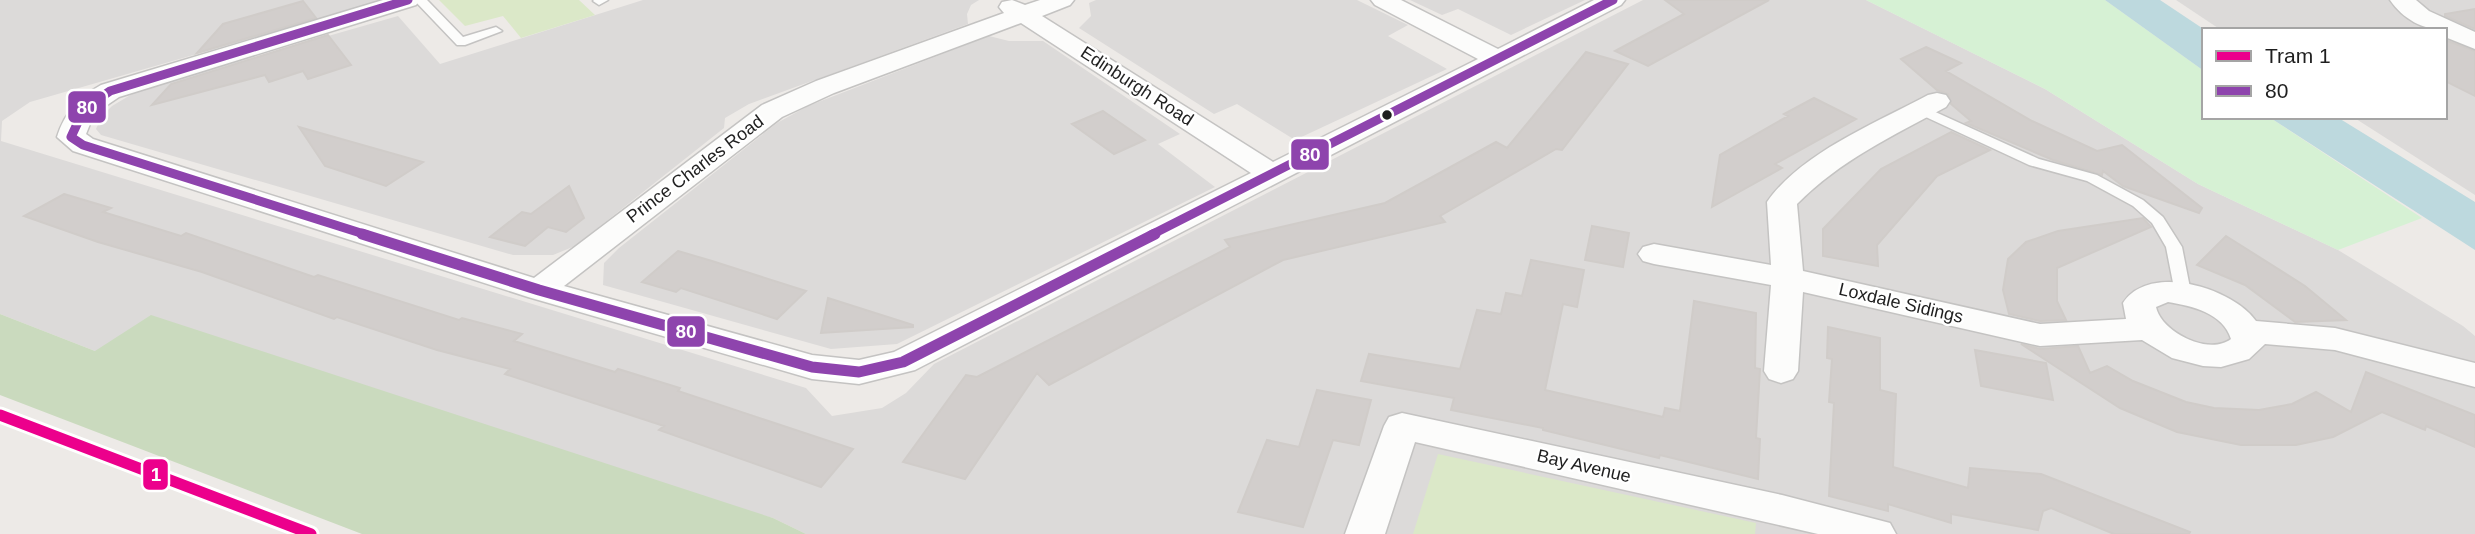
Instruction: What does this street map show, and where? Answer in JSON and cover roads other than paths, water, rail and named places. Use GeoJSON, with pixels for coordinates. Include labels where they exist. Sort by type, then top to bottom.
{"type":"FeatureCollection","features":[{"type":"Feature","properties":{"kind":"street"},"geometry":{"type":"LineString","coordinates":[[408,0],[110,91],[84,107],[76,118],[71,137],[83,145],[539,290],[812,367],[859,372],[903,362],[1614,0]]}},
{"type":"Feature","properties":{"kind":"street","name":"Prince Charles Road"},"geometry":{"type":"LineString","coordinates":[[539,290],[772,111],[1012,7],[1062,0]]}},
{"type":"Feature","properties":{"kind":"street"},"geometry":{"type":"LineString","coordinates":[[1383,0],[1499,59]]}},
{"type":"Feature","properties":{"kind":"street"},"geometry":{"type":"LineString","coordinates":[[2402,0],[2420,16],[2446,28]]}},
{"type":"Feature","properties":{"kind":"street","name":"Edinburgh Road"},"geometry":{"type":"LineString","coordinates":[[1012,7],[1272,174]]}},
{"type":"Feature","properties":{"kind":"street"},"geometry":{"type":"LineString","coordinates":[[2447,28],[2475,41]]}},
{"type":"Feature","properties":{"kind":"street"},"geometry":{"type":"LineString","coordinates":[[1781,371],[1788,278],[1782,202],[1810,174],[1928,105]]}},
{"type":"Feature","properties":{"kind":"street","name":"Loxdale Sidings"},"geometry":{"type":"LineString","coordinates":[[1654,254],[1788,278],[2040,335],[2150,329]]}},
{"type":"Feature","properties":{"kind":"street"},"geometry":{"type":"LineString","coordinates":[[2155,293],[2183,293],[2215,304],[2234,317],[2247,331],[2249,342],[2242,351],[2228,356],[2208,356],[2186,350],[2150,329],[2142,320],[2139,303],[2155,293]]}},
{"type":"Feature","properties":{"kind":"street"},"geometry":{"type":"LineString","coordinates":[[2247,331],[2335,339],[2475,375]]}},
{"type":"Feature","properties":{"kind":"street","name":"Bay Avenue"},"geometry":{"type":"LineString","coordinates":[[1365,534],[1402,426],[1781,522],[1876,534]]}},
{"type":"Feature","properties":{"kind":"lane"},"geometry":{"type":"LineString","coordinates":[[420,0],[461,42],[496,31]]}},
{"type":"Feature","properties":{"kind":"lane"},"geometry":{"type":"LineString","coordinates":[[1928,105],[2034,162],[2101,181],[2138,203],[2158,220],[2174,247],[2183,293]]}},
{"type":"Feature","properties":{"kind":"water"},"geometry":{"type":"Polygon","coordinates":[[[2105,0],[2160,0],[2202,28],[2202,70],[2105,0]]]}},
{"type":"Feature","properties":{"kind":"water"},"geometry":{"type":"Polygon","coordinates":[[[2272,119],[2340,119],[2475,202],[2475,250],[2272,119]]]}},
{"type":"Feature","properties":{"kind":"tram line","name":"1"},"geometry":{"type":"LineString","coordinates":[[0,415],[311,534]]}}]}
